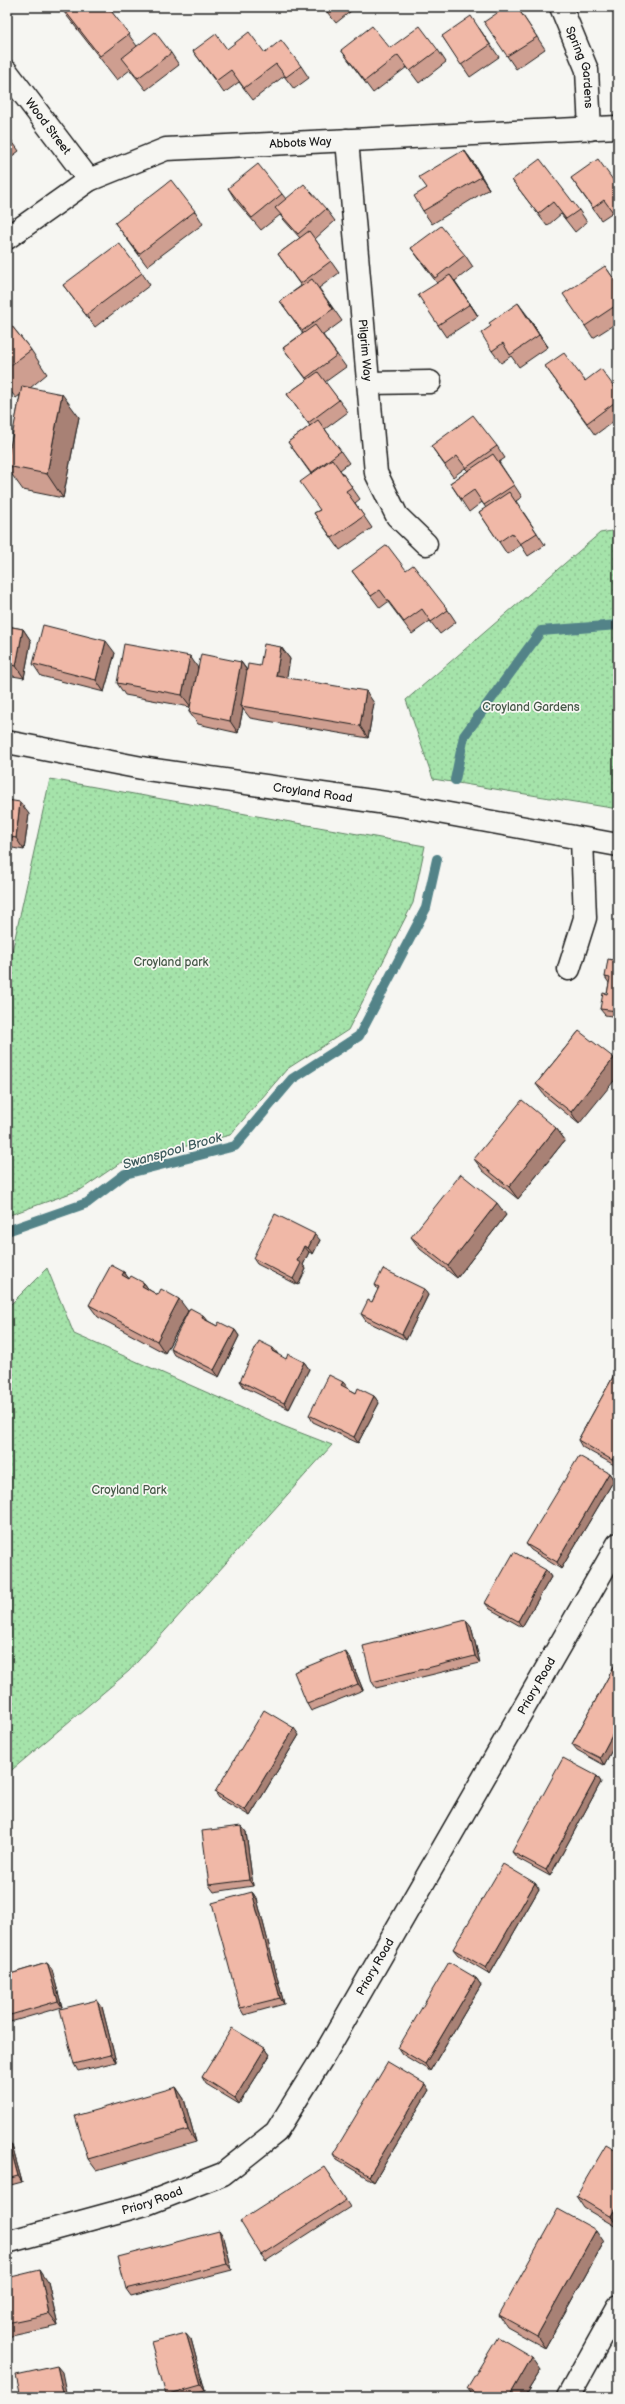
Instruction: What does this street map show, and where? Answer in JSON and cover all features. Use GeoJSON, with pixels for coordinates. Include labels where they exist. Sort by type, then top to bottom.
{"type":"FeatureCollection","features":[{"type":"Feature","properties":{"kind":"street","name":"Spring Gardens"},"geometry":{"type":"LineString","coordinates":[[561,7],[587,70],[590,129]]}},
{"type":"Feature","properties":{"kind":"street","name":"Wood Street"},"geometry":{"type":"LineString","coordinates":[[7,72],[89,180]]}},
{"type":"Feature","properties":{"kind":"street","name":"Abbots Way"},"geometry":{"type":"LineString","coordinates":[[7,238],[89,180],[166,149],[618,127]]}},
{"type":"Feature","properties":{"kind":"street","name":"Pilgrim Way"},"geometry":{"type":"LineString","coordinates":[[347,140],[376,473],[397,516],[426,544]]}},
{"type":"Feature","properties":{"kind":"street"},"geometry":{"type":"LineString","coordinates":[[369,383],[430,382]]}},
{"type":"Feature","properties":{"kind":"street","name":"Croyland Road"},"geometry":{"type":"LineString","coordinates":[[7,742],[147,769],[426,810],[618,845]]}},
{"type":"Feature","properties":{"kind":"street"},"geometry":{"type":"LineString","coordinates":[[569,970],[585,918],[582,839]]}},
{"type":"Feature","properties":{"kind":"street","name":"Priory Road"},"geometry":{"type":"LineString","coordinates":[[7,2242],[146,2204],[223,2174],[276,2132],[326,2052],[618,1544]]}},
{"type":"Feature","properties":{"kind":"street"},"geometry":{"type":"LineString","coordinates":[[568,2397],[618,2307]]}},
{"type":"Feature","properties":{"kind":"green space","name":"Croyland Gardens"},"geometry":{"type":"Polygon","coordinates":[[[618,530],[618,809],[433,779],[406,700],[600,533],[618,530]]]}},
{"type":"Feature","properties":{"kind":"green space","name":"Croyland park"},"geometry":{"type":"Polygon","coordinates":[[[50,779],[425,846],[413,903],[348,1030],[287,1069],[230,1135],[120,1163],[82,1189],[7,1216],[7,957],[11,956],[50,779]]]}},
{"type":"Feature","properties":{"kind":"green space","name":"Croyland Park"},"geometry":{"type":"Polygon","coordinates":[[[47,1268],[74,1334],[283,1426],[332,1445],[129,1671],[7,1774],[7,1308],[47,1268]]]}},
{"type":"Feature","properties":{"kind":"building"},"geometry":{"type":"Polygon","coordinates":[[[62,7],[108,7],[129,34],[100,56],[62,7]]]}},
{"type":"Feature","properties":{"kind":"building"},"geometry":{"type":"Polygon","coordinates":[[[324,7],[332,7],[327,11],[324,7]]]}},
{"type":"Feature","properties":{"kind":"building"},"geometry":{"type":"Polygon","coordinates":[[[506,7],[517,7],[537,37],[507,56],[484,22],[506,7]]]}},
{"type":"Feature","properties":{"kind":"building"},"geometry":{"type":"Polygon","coordinates":[[[471,16],[490,45],[461,65],[442,36],[471,16]]]}},
{"type":"Feature","properties":{"kind":"building"},"geometry":{"type":"Polygon","coordinates":[[[372,26],[390,48],[420,26],[438,50],[410,71],[398,55],[365,81],[341,50],[372,26]]]}},
{"type":"Feature","properties":{"kind":"building"},"geometry":{"type":"Polygon","coordinates":[[[155,32],[171,53],[138,78],[122,58],[155,32]]]}},
{"type":"Feature","properties":{"kind":"building"},"geometry":{"type":"Polygon","coordinates":[[[249,32],[265,53],[281,40],[301,66],[286,77],[276,64],[244,88],[231,70],[216,81],[193,51],[216,34],[227,49],[249,32]]]}},
{"type":"Feature","properties":{"kind":"building"},"geometry":{"type":"Polygon","coordinates":[[[464,150],[481,177],[423,211],[414,196],[427,188],[419,177],[464,150]]]}},
{"type":"Feature","properties":{"kind":"building"},"geometry":{"type":"Polygon","coordinates":[[[540,159],[579,210],[566,219],[553,202],[538,214],[512,180],[540,159]]]}},
{"type":"Feature","properties":{"kind":"building"},"geometry":{"type":"Polygon","coordinates":[[[598,159],[618,187],[618,219],[604,200],[593,208],[571,178],[598,159]]]}},
{"type":"Feature","properties":{"kind":"building"},"geometry":{"type":"Polygon","coordinates":[[[258,164],[282,194],[252,218],[228,188],[258,164]]]}},
{"type":"Feature","properties":{"kind":"building"},"geometry":{"type":"Polygon","coordinates":[[[171,180],[195,211],[139,254],[115,223],[171,180]]]}},
{"type":"Feature","properties":{"kind":"building"},"geometry":{"type":"Polygon","coordinates":[[[304,184],[326,209],[298,234],[275,208],[304,184]]]}},
{"type":"Feature","properties":{"kind":"building"},"geometry":{"type":"Polygon","coordinates":[[[441,226],[465,255],[435,278],[411,248],[441,226]]]}},
{"type":"Feature","properties":{"kind":"building"},"geometry":{"type":"Polygon","coordinates":[[[309,231],[331,261],[300,284],[278,254],[309,231]]]}},
{"type":"Feature","properties":{"kind":"building"},"geometry":{"type":"Polygon","coordinates":[[[119,243],[142,273],[86,315],[63,285],[119,243]]]}},
{"type":"Feature","properties":{"kind":"building"},"geometry":{"type":"Polygon","coordinates":[[[605,266],[618,285],[618,304],[585,326],[563,294],[605,266]]]}},
{"type":"Feature","properties":{"kind":"building"},"geometry":{"type":"Polygon","coordinates":[[[450,275],[470,304],[438,325],[418,295],[450,275]]]}},
{"type":"Feature","properties":{"kind":"building"},"geometry":{"type":"Polygon","coordinates":[[[312,279],[333,309],[302,331],[280,301],[312,279]]]}},
{"type":"Feature","properties":{"kind":"building"},"geometry":{"type":"Polygon","coordinates":[[[518,303],[539,335],[510,355],[503,343],[492,351],[481,333],[491,326],[489,323],[518,303]]]}},
{"type":"Feature","properties":{"kind":"building"},"geometry":{"type":"Polygon","coordinates":[[[7,320],[31,350],[7,368],[7,320]]]}},
{"type":"Feature","properties":{"kind":"building"},"geometry":{"type":"Polygon","coordinates":[[[315,325],[337,355],[306,378],[283,348],[315,325]]]}},
{"type":"Feature","properties":{"kind":"building"},"geometry":{"type":"Polygon","coordinates":[[[564,353],[585,381],[601,369],[618,392],[618,400],[587,423],[545,366],[564,353]]]}},
{"type":"Feature","properties":{"kind":"building"},"geometry":{"type":"Polygon","coordinates":[[[318,372],[339,400],[308,423],[287,394],[318,372]]]}},
{"type":"Feature","properties":{"kind":"building"},"geometry":{"type":"Polygon","coordinates":[[[22,386],[62,394],[47,474],[7,466],[22,386]]]}},
{"type":"Feature","properties":{"kind":"building"},"geometry":{"type":"Polygon","coordinates":[[[473,415],[497,446],[466,468],[457,456],[445,465],[431,446],[473,415]]]}},
{"type":"Feature","properties":{"kind":"building"},"geometry":{"type":"Polygon","coordinates":[[[318,420],[341,451],[311,473],[288,442],[318,420]]]}},
{"type":"Feature","properties":{"kind":"building"},"geometry":{"type":"Polygon","coordinates":[[[493,454],[514,485],[484,505],[474,490],[461,499],[450,483],[493,454]]]}},
{"type":"Feature","properties":{"kind":"building"},"geometry":{"type":"Polygon","coordinates":[[[332,459],[352,487],[346,491],[364,516],[332,538],[314,513],[320,510],[300,482],[332,459]]]}},
{"type":"Feature","properties":{"kind":"building"},"geometry":{"type":"Polygon","coordinates":[[[509,492],[537,533],[520,544],[512,533],[499,542],[479,512],[509,492]]]}},
{"type":"Feature","properties":{"kind":"building"},"geometry":{"type":"Polygon","coordinates":[[[387,545],[406,570],[413,565],[448,610],[431,622],[422,609],[404,622],[380,590],[371,596],[352,571],[387,545]]]}},
{"type":"Feature","properties":{"kind":"building"},"geometry":{"type":"Polygon","coordinates":[[[43,625],[106,641],[96,680],[33,664],[43,625]]]}},
{"type":"Feature","properties":{"kind":"building"},"geometry":{"type":"Polygon","coordinates":[[[7,626],[23,629],[16,666],[7,664],[7,626]]]}},
{"type":"Feature","properties":{"kind":"building"},"geometry":{"type":"Polygon","coordinates":[[[124,644],[190,656],[182,695],[117,683],[124,644]]]}},
{"type":"Feature","properties":{"kind":"building"},"geometry":{"type":"Polygon","coordinates":[[[264,644],[281,647],[276,676],[366,691],[360,726],[241,706],[248,664],[260,666],[264,644]]]}},
{"type":"Feature","properties":{"kind":"building"},"geometry":{"type":"Polygon","coordinates":[[[201,654],[241,662],[230,721],[189,712],[201,654]]]}},
{"type":"Feature","properties":{"kind":"building"},"geometry":{"type":"Polygon","coordinates":[[[7,800],[20,802],[16,838],[7,836],[7,800]]]}},
{"type":"Feature","properties":{"kind":"building"},"geometry":{"type":"Polygon","coordinates":[[[608,959],[618,961],[618,1011],[600,1009],[603,993],[607,994],[610,978],[605,977],[608,959]]]}},
{"type":"Feature","properties":{"kind":"building"},"geometry":{"type":"Polygon","coordinates":[[[579,1031],[614,1058],[571,1112],[536,1084],[579,1031]]]}},
{"type":"Feature","properties":{"kind":"building"},"geometry":{"type":"Polygon","coordinates":[[[522,1100],[556,1128],[509,1187],[474,1159],[522,1100]]]}},
{"type":"Feature","properties":{"kind":"building"},"geometry":{"type":"Polygon","coordinates":[[[461,1174],[497,1203],[448,1266],[411,1237],[461,1174]]]}},
{"type":"Feature","properties":{"kind":"building"},"geometry":{"type":"Polygon","coordinates":[[[275,1214],[315,1234],[308,1248],[304,1246],[297,1261],[301,1263],[293,1279],[253,1258],[275,1214]]]}},
{"type":"Feature","properties":{"kind":"building"},"geometry":{"type":"Polygon","coordinates":[[[111,1265],[124,1272],[122,1275],[129,1279],[131,1276],[144,1283],[142,1286],[158,1295],[161,1289],[179,1299],[157,1341],[89,1305],[111,1265]]]}},
{"type":"Feature","properties":{"kind":"building"},"geometry":{"type":"Polygon","coordinates":[[[383,1269],[424,1289],[402,1334],[361,1314],[368,1300],[372,1302],[379,1287],[375,1285],[383,1269]]]}},
{"type":"Feature","properties":{"kind":"building"},"geometry":{"type":"Polygon","coordinates":[[[190,1308],[203,1315],[202,1318],[217,1326],[219,1322],[235,1330],[214,1370],[170,1348],[190,1308]]]}},
{"type":"Feature","properties":{"kind":"building"},"geometry":{"type":"Polygon","coordinates":[[[259,1341],[273,1348],[272,1351],[286,1359],[288,1354],[304,1362],[284,1403],[240,1381],[259,1341]]]}},
{"type":"Feature","properties":{"kind":"building"},"geometry":{"type":"Polygon","coordinates":[[[618,1368],[618,1449],[612,1460],[578,1440],[618,1368]]]}},
{"type":"Feature","properties":{"kind":"building"},"geometry":{"type":"Polygon","coordinates":[[[329,1375],[343,1382],[341,1385],[356,1393],[358,1388],[374,1396],[354,1437],[309,1415],[329,1375]]]}},
{"type":"Feature","properties":{"kind":"building"},"geometry":{"type":"Polygon","coordinates":[[[579,1456],[609,1473],[557,1562],[526,1544],[579,1456]]]}},
{"type":"Feature","properties":{"kind":"building"},"geometry":{"type":"Polygon","coordinates":[[[514,1552],[546,1570],[518,1621],[485,1603],[514,1552]]]}},
{"type":"Feature","properties":{"kind":"building"},"geometry":{"type":"Polygon","coordinates":[[[466,1620],[475,1656],[372,1682],[363,1646],[466,1620]]]}},
{"type":"Feature","properties":{"kind":"building"},"geometry":{"type":"Polygon","coordinates":[[[345,1651],[358,1684],[307,1704],[294,1672],[345,1651]]]}},
{"type":"Feature","properties":{"kind":"building"},"geometry":{"type":"Polygon","coordinates":[[[618,1659],[618,1724],[600,1758],[572,1744],[618,1659]]]}},
{"type":"Feature","properties":{"kind":"building"},"geometry":{"type":"Polygon","coordinates":[[[264,1710],[294,1728],[245,1810],[215,1792],[264,1710]]]}},
{"type":"Feature","properties":{"kind":"building"},"geometry":{"type":"Polygon","coordinates":[[[563,1758],[597,1776],[546,1870],[512,1852],[563,1758]]]}},
{"type":"Feature","properties":{"kind":"building"},"geometry":{"type":"Polygon","coordinates":[[[241,1826],[249,1880],[209,1885],[202,1831],[241,1826]]]}},
{"type":"Feature","properties":{"kind":"building"},"geometry":{"type":"Polygon","coordinates":[[[503,1864],[535,1883],[486,1968],[453,1949],[503,1864]]]}},
{"type":"Feature","properties":{"kind":"building"},"geometry":{"type":"Polygon","coordinates":[[[252,1892],[280,1998],[240,2008],[212,1903],[252,1892]]]}},
{"type":"Feature","properties":{"kind":"building"},"geometry":{"type":"Polygon","coordinates":[[[449,1962],[476,1978],[425,2064],[398,2048],[449,1962]]]}},
{"type":"Feature","properties":{"kind":"building"},"geometry":{"type":"Polygon","coordinates":[[[47,1963],[58,2001],[7,2016],[7,1975],[47,1963]]]}},
{"type":"Feature","properties":{"kind":"building"},"geometry":{"type":"Polygon","coordinates":[[[97,2000],[111,2055],[74,2064],[60,2009],[97,2000]]]}},
{"type":"Feature","properties":{"kind":"building"},"geometry":{"type":"Polygon","coordinates":[[[232,2028],[265,2048],[235,2098],[202,2077],[232,2028]]]}},
{"type":"Feature","properties":{"kind":"building"},"geometry":{"type":"Polygon","coordinates":[[[388,2062],[425,2084],[369,2176],[333,2154],[388,2062]]]}},
{"type":"Feature","properties":{"kind":"building"},"geometry":{"type":"Polygon","coordinates":[[[176,2087],[188,2130],[88,2159],[75,2116],[176,2087]]]}},
{"type":"Feature","properties":{"kind":"building"},"geometry":{"type":"Polygon","coordinates":[[[618,2124],[618,2134],[613,2131],[618,2124]]]}},
{"type":"Feature","properties":{"kind":"building"},"geometry":{"type":"Polygon","coordinates":[[[7,2139],[18,2176],[7,2179],[7,2139]]]}},
{"type":"Feature","properties":{"kind":"building"},"geometry":{"type":"Polygon","coordinates":[[[606,2145],[618,2152],[618,2205],[611,2217],[576,2196],[606,2145]]]}},
{"type":"Feature","properties":{"kind":"building"},"geometry":{"type":"Polygon","coordinates":[[[324,2167],[346,2200],[261,2255],[240,2221],[324,2167]]]}},
{"type":"Feature","properties":{"kind":"building"},"geometry":{"type":"Polygon","coordinates":[[[558,2209],[596,2230],[537,2336],[499,2315],[558,2209]]]}},
{"type":"Feature","properties":{"kind":"building"},"geometry":{"type":"Polygon","coordinates":[[[219,2231],[227,2264],[126,2289],[118,2257],[219,2231]]]}},
{"type":"Feature","properties":{"kind":"building"},"geometry":{"type":"Polygon","coordinates":[[[40,2270],[49,2314],[7,2323],[7,2278],[40,2270]]]}},
{"type":"Feature","properties":{"kind":"building"},"geometry":{"type":"Polygon","coordinates":[[[186,2333],[201,2385],[166,2395],[151,2342],[186,2333]]]}},
{"type":"Feature","properties":{"kind":"building"},"geometry":{"type":"Polygon","coordinates":[[[498,2337],[532,2357],[509,2397],[483,2397],[467,2388],[498,2337]]]}},
{"type":"Feature","properties":{"kind":"building"},"geometry":{"type":"Polygon","coordinates":[[[57,2366],[64,2397],[21,2397],[16,2375],[57,2366]]]}},
{"type":"Feature","properties":{"kind":"waterway","name":"Swanspool Brook"},"geometry":{"type":"LineString","coordinates":[[455,780],[464,736],[541,631],[618,625]]}},
{"type":"Feature","properties":{"kind":"waterway","name":"Swanspool Brook"},"geometry":{"type":"LineString","coordinates":[[7,1231],[87,1203],[125,1174],[235,1146],[292,1079],[359,1036],[426,908],[437,859]]}}]}
